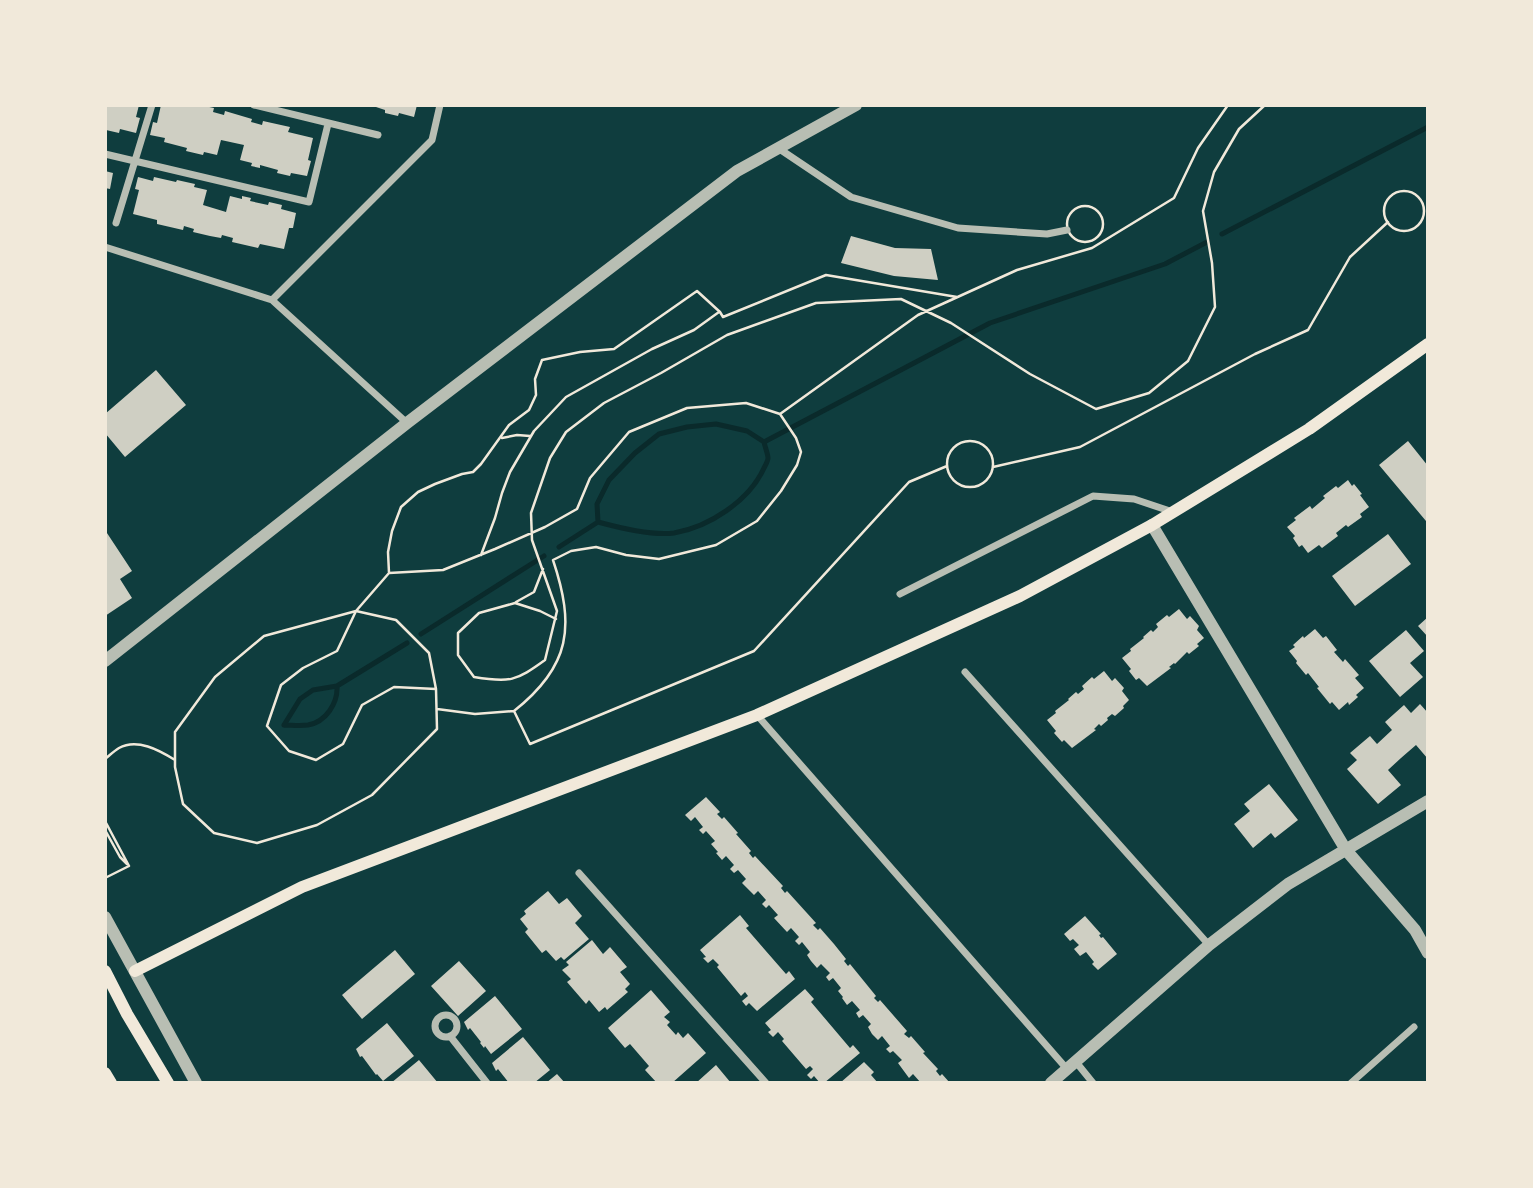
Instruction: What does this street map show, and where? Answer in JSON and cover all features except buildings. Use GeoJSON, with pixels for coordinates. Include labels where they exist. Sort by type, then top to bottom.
{"type":"FeatureCollection","features":[{"type":"Feature","properties":{"kind":"main road"},"geometry":{"type":"LineString","coordinates":[[135,971],[302,887],[757,715],[1020,596],[1152,525],[1309,429],[1428,344]]}},
{"type":"Feature","properties":{"kind":"main road"},"geometry":{"type":"LineString","coordinates":[[105,971],[168,1083]]}},
{"type":"Feature","properties":{"kind":"main road"},"geometry":{"type":"LineString","coordinates":[[105,1073],[111,1083]]}},
{"type":"Feature","properties":{"kind":"street"},"geometry":{"type":"LineString","coordinates":[[116,223],[152,105]]}},
{"type":"Feature","properties":{"kind":"street"},"geometry":{"type":"LineString","coordinates":[[254,105],[378,135]]}},
{"type":"Feature","properties":{"kind":"street"},"geometry":{"type":"LineString","coordinates":[[272,300],[432,140],[440,105]]}},
{"type":"Feature","properties":{"kind":"street"},"geometry":{"type":"LineString","coordinates":[[105,661],[407,423],[737,171],[856,105]]}},
{"type":"Feature","properties":{"kind":"street"},"geometry":{"type":"LineString","coordinates":[[105,154],[309,202],[328,124]]}},
{"type":"Feature","properties":{"kind":"street"},"geometry":{"type":"LineString","coordinates":[[778,148],[851,197],[958,228],[1047,234],[1067,230]]}},
{"type":"Feature","properties":{"kind":"street"},"geometry":{"type":"LineString","coordinates":[[105,247],[272,300],[407,423]]}},
{"type":"Feature","properties":{"kind":"street"},"geometry":{"type":"LineString","coordinates":[[900,594],[1093,496],[1134,499],[1174,512]]}},
{"type":"Feature","properties":{"kind":"street"},"geometry":{"type":"LineString","coordinates":[[1152,525],[1346,850],[1415,930],[1428,953]]}},
{"type":"Feature","properties":{"kind":"street"},"geometry":{"type":"LineString","coordinates":[[965,672],[1209,945]]}},
{"type":"Feature","properties":{"kind":"street"},"geometry":{"type":"LineString","coordinates":[[757,715],[1072,1066],[1093,1083]]}},
{"type":"Feature","properties":{"kind":"street"},"geometry":{"type":"LineString","coordinates":[[1051,1083],[1209,945],[1288,884],[1428,801]]}},
{"type":"Feature","properties":{"kind":"street"},"geometry":{"type":"LineString","coordinates":[[579,873],[766,1083]]}},
{"type":"Feature","properties":{"kind":"street"},"geometry":{"type":"LineString","coordinates":[[105,917],[196,1083]]}},
{"type":"Feature","properties":{"kind":"street"},"geometry":{"type":"LineString","coordinates":[[1351,1083],[1414,1027]]}},
{"type":"Feature","properties":{"kind":"street"},"geometry":{"type":"LineString","coordinates":[[450,1036],[487,1083]]}},
{"type":"Feature","properties":{"kind":"path"},"geometry":{"type":"LineString","coordinates":[[780,414],[918,315],[1017,270],[1093,248],[1174,198],[1198,148],[1228,105]]}},
{"type":"Feature","properties":{"kind":"path"},"geometry":{"type":"LineString","coordinates":[[543,569],[534,592],[515,603],[479,613],[458,633],[458,655],[474,677],[501,681],[523,676],[545,660],[557,611],[543,569],[532,540],[531,513],[550,458],[566,432],[604,403],[727,335],[816,303],[901,299],[951,323],[1030,374],[1096,409],[1149,393],[1188,361],[1215,307],[1212,263],[1203,211],[1214,172],[1239,129],[1265,105]]}},
{"type":"Feature","properties":{"kind":"path"},"geometry":{"type":"LineString","coordinates":[[1401,191],[1413,194],[1422,203],[1421,222],[1411,230],[1398,230],[1388,222],[1384,210],[1386,203],[1395,194],[1401,191]]}},
{"type":"Feature","properties":{"kind":"path"},"geometry":{"type":"LineString","coordinates":[[1422,203],[1428,201]]}},
{"type":"Feature","properties":{"kind":"path"},"geometry":{"type":"LineString","coordinates":[[1088,249],[1102,232],[1103,219],[1096,209],[1090,206],[1073,210],[1067,220],[1067,230],[1071,237],[1087,243],[1094,241]]}},
{"type":"Feature","properties":{"kind":"path"},"geometry":{"type":"LineString","coordinates":[[993,467],[1080,447],[1255,354],[1308,330],[1350,257],[1388,222]]}},
{"type":"Feature","properties":{"kind":"path"},"geometry":{"type":"LineString","coordinates":[[436,689],[394,687],[362,705],[343,744],[316,760],[289,751],[267,726],[281,685],[303,668],[337,651],[356,611],[389,573],[388,552],[401,507],[418,492],[473,472],[481,464],[509,425],[529,410],[536,395],[535,379],[542,360],[580,352],[614,349],[697,291],[723,317],[826,275],[958,297]]}},
{"type":"Feature","properties":{"kind":"path"},"geometry":{"type":"LineString","coordinates":[[481,555],[510,472],[534,431],[566,397],[652,349],[694,330],[720,312]]}},
{"type":"Feature","properties":{"kind":"path"},"geometry":{"type":"LineString","coordinates":[[389,573],[443,570],[532,532],[577,509],[590,478],[629,432],[687,408],[746,403],[780,414],[796,438],[801,452],[797,465],[781,491],[757,521],[716,545],[659,559],[626,555],[596,547],[571,551],[553,560],[566,611],[567,632],[561,654],[543,683],[530,699],[514,712],[475,714],[437,709]]}},
{"type":"Feature","properties":{"kind":"path"},"geometry":{"type":"LineString","coordinates":[[499,439],[517,435],[531,437]]}},
{"type":"Feature","properties":{"kind":"path"},"geometry":{"type":"LineString","coordinates":[[970,441],[985,446],[993,459],[993,467],[980,485],[966,487],[953,480],[947,466],[950,451],[962,442],[970,441]]}},
{"type":"Feature","properties":{"kind":"path"},"geometry":{"type":"LineString","coordinates":[[514,712],[530,744],[754,651],[909,482],[947,466]]}},
{"type":"Feature","properties":{"kind":"path"},"geometry":{"type":"LineString","coordinates":[[515,603],[555,619]]}},
{"type":"Feature","properties":{"kind":"path"},"geometry":{"type":"LineString","coordinates":[[356,611],[396,620],[429,653],[436,689],[438,729],[372,795],[317,825],[257,843],[214,833],[183,804],[174,767],[175,732],[215,677],[264,636],[356,611]]}},
{"type":"Feature","properties":{"kind":"path"},"geometry":{"type":"LineString","coordinates":[[105,759],[121,747],[136,744],[160,751],[175,760]]}},
{"type":"Feature","properties":{"kind":"path"},"geometry":{"type":"LineString","coordinates":[[105,821],[130,866]]}},
{"type":"Feature","properties":{"kind":"path"},"geometry":{"type":"LineString","coordinates":[[105,830],[120,857],[130,866]]}},
{"type":"Feature","properties":{"kind":"path"},"geometry":{"type":"LineString","coordinates":[[105,878],[130,866]]}},
{"type":"Feature","properties":{"kind":"waterway"},"geometry":{"type":"LineString","coordinates":[[1222,234],[1428,127]]}},
{"type":"Feature","properties":{"kind":"waterway"},"geometry":{"type":"LineString","coordinates":[[559,547],[598,522],[656,533],[674,533],[701,525],[726,511],[749,491],[768,459],[764,442],[990,323],[1165,264],[1207,242]]}},
{"type":"Feature","properties":{"kind":"waterway"},"geometry":{"type":"LineString","coordinates":[[598,522],[597,504],[609,480],[635,453],[659,434],[716,424],[747,431],[764,442]]}},
{"type":"Feature","properties":{"kind":"waterway"},"geometry":{"type":"LineString","coordinates":[[421,634],[544,556]]}},
{"type":"Feature","properties":{"kind":"waterway"},"geometry":{"type":"LineString","coordinates":[[284,725],[300,699],[313,690],[337,686],[407,643]]}},
{"type":"Feature","properties":{"kind":"waterway"},"geometry":{"type":"LineString","coordinates":[[284,725],[308,725],[320,720],[330,711],[337,686]]}}]}
